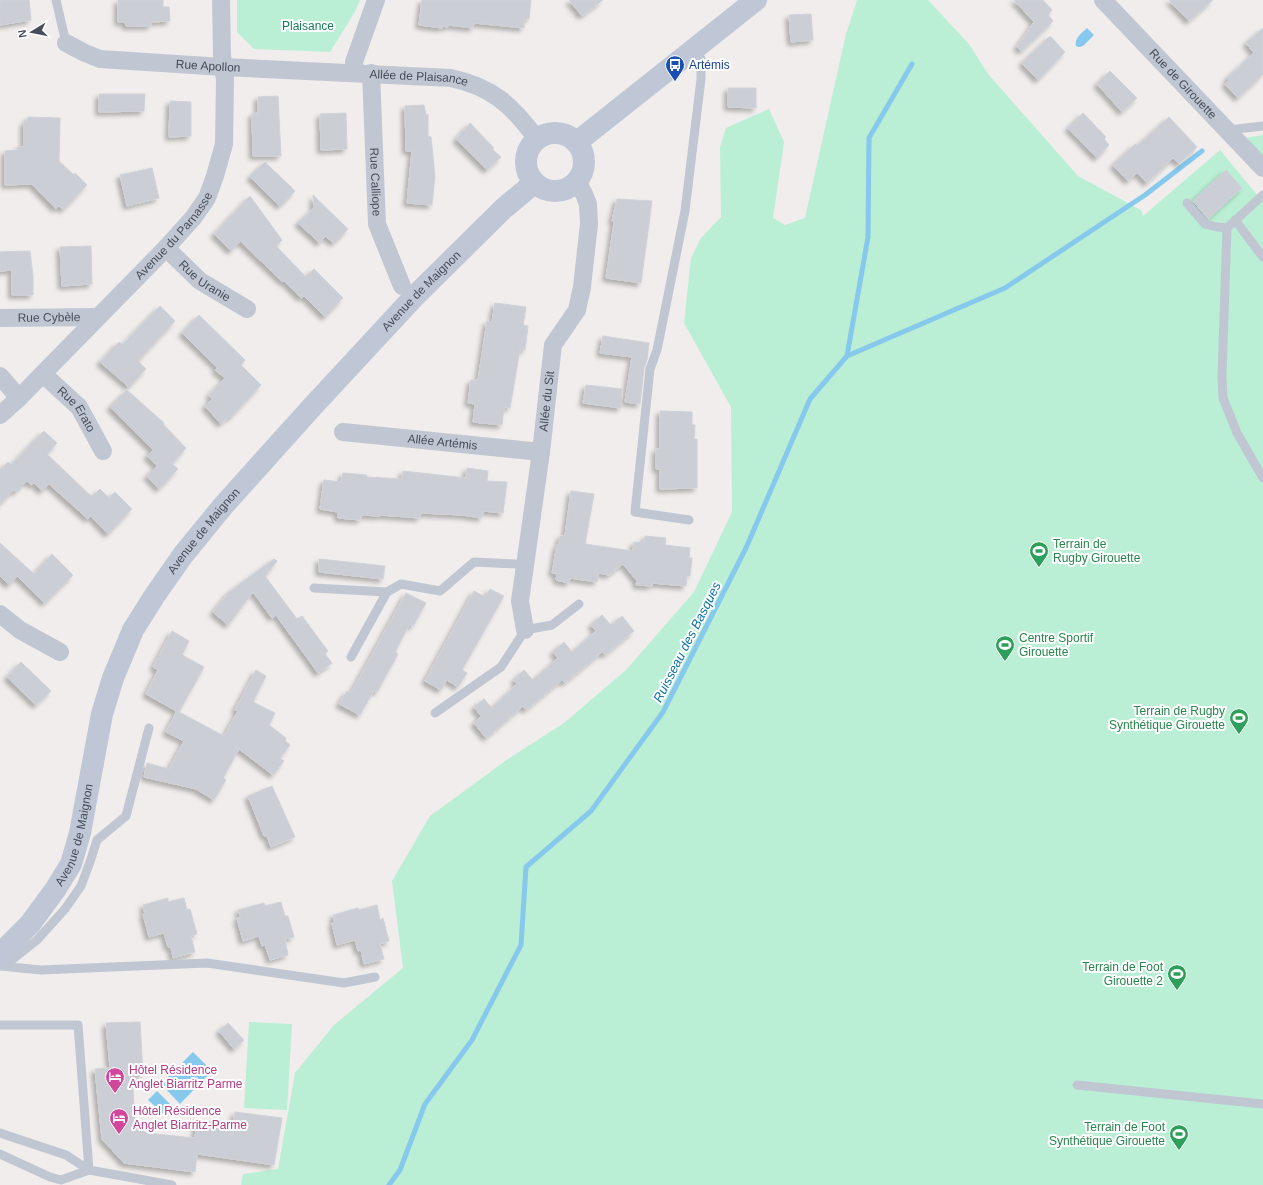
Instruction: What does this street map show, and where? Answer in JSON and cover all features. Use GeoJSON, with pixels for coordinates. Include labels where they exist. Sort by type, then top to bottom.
{"type":"FeatureCollection","features":[{"type":"Feature","properties":{"kind":"street","name":"Avenue du Parnasse"},"geometry":{"type":"LineString","coordinates":[[0,416],[166,248],[193,218],[207,198],[224,144],[225,80],[223,68],[221,0]]}},
{"type":"Feature","properties":{"kind":"street","name":"Allée de Plaisance"},"geometry":{"type":"LineString","coordinates":[[376,0],[354,62],[363,73],[451,78],[469,82],[500,98],[522,119],[536,138]]}},
{"type":"Feature","properties":{"kind":"street"},"geometry":{"type":"LineString","coordinates":[[577,142],[756,0]]}},
{"type":"Feature","properties":{"kind":"street","name":"Rue de Girouette"},"geometry":{"type":"LineString","coordinates":[[1102,0],[1263,168]]}},
{"type":"Feature","properties":{"kind":"street","name":"Rue Apollon"},"geometry":{"type":"LineString","coordinates":[[66,43],[84,54],[100,59],[223,68],[363,73]]}},
{"type":"Feature","properties":{"kind":"street","name":"Rue Calliope"},"geometry":{"type":"LineString","coordinates":[[363,73],[377,224],[402,286]]}},
{"type":"Feature","properties":{"kind":"street"},"geometry":{"type":"LineString","coordinates":[[558,132],[568,135],[577,142],[584,154],[585,164],[583,173],[578,182],[566,190],[552,192],[542,189],[534,183],[527,173],[526,160],[529,148],[536,138],[547,133],[558,132]]}},
{"type":"Feature","properties":{"kind":"street","name":"Allée du Sit"},"geometry":{"type":"LineString","coordinates":[[526,630],[520,601],[541,452],[553,345],[577,310],[582,287],[589,224],[588,204],[578,182]]}},
{"type":"Feature","properties":{"kind":"street","name":"Avenue de Maignon"},"geometry":{"type":"LineString","coordinates":[[0,954],[30,924],[55,890],[88,837],[102,714],[113,678],[133,630],[167,578],[183,555],[223,506],[414,297],[502,209],[534,183]]}},
{"type":"Feature","properties":{"kind":"street","name":"Rue Uranie"},"geometry":{"type":"LineString","coordinates":[[166,248],[200,282],[247,309]]}},
{"type":"Feature","properties":{"kind":"street","name":"Rue Cybèle"},"geometry":{"type":"LineString","coordinates":[[0,318],[97,317]]}},
{"type":"Feature","properties":{"kind":"street","name":"Rue Erato"},"geometry":{"type":"LineString","coordinates":[[43,374],[79,407],[103,451]]}},
{"type":"Feature","properties":{"kind":"street"},"geometry":{"type":"LineString","coordinates":[[0,376],[19,398]]}},
{"type":"Feature","properties":{"kind":"street","name":"Allée Artémis"},"geometry":{"type":"LineString","coordinates":[[343,432],[541,452]]}},
{"type":"Feature","properties":{"kind":"street"},"geometry":{"type":"LineString","coordinates":[[0,614],[20,630],[60,652]]}},
{"type":"Feature","properties":{"kind":"lane"},"geometry":{"type":"LineString","coordinates":[[56,0],[66,43]]}},
{"type":"Feature","properties":{"kind":"lane"},"geometry":{"type":"LineString","coordinates":[[689,520],[635,512],[650,369],[657,350],[685,211],[700,79],[701,59],[695,47]]}},
{"type":"Feature","properties":{"kind":"lane"},"geometry":{"type":"LineString","coordinates":[[1226,130],[1263,126]]}},
{"type":"Feature","properties":{"kind":"lane"},"geometry":{"type":"LineString","coordinates":[[1263,195],[1227,228],[1222,376],[1223,398],[1237,433],[1263,478]]}},
{"type":"Feature","properties":{"kind":"lane"},"geometry":{"type":"LineString","coordinates":[[1187,203],[1205,224],[1227,228]]}},
{"type":"Feature","properties":{"kind":"lane"},"geometry":{"type":"LineString","coordinates":[[1236,220],[1263,257]]}},
{"type":"Feature","properties":{"kind":"lane"},"geometry":{"type":"LineString","coordinates":[[351,657],[387,592],[400,584],[440,591],[474,562],[516,564],[524,566]]}},
{"type":"Feature","properties":{"kind":"lane"},"geometry":{"type":"LineString","coordinates":[[314,588],[387,592]]}},
{"type":"Feature","properties":{"kind":"lane"},"geometry":{"type":"LineString","coordinates":[[435,713],[501,667],[526,630],[552,625],[579,604]]}},
{"type":"Feature","properties":{"kind":"lane"},"geometry":{"type":"LineString","coordinates":[[0,962],[13,959],[37,940],[65,909],[81,886],[90,862],[88,837],[126,816],[149,728]]}},
{"type":"Feature","properties":{"kind":"lane"},"geometry":{"type":"LineString","coordinates":[[0,966],[40,970],[207,963],[344,983],[375,977]]}},
{"type":"Feature","properties":{"kind":"lane"},"geometry":{"type":"LineString","coordinates":[[0,1025],[78,1025],[89,1170]]}},
{"type":"Feature","properties":{"kind":"lane"},"geometry":{"type":"LineString","coordinates":[[1077,1085],[1263,1104]]}},
{"type":"Feature","properties":{"kind":"lane"},"geometry":{"type":"LineString","coordinates":[[0,1133],[66,1155],[89,1170],[172,1185]]}},
{"type":"Feature","properties":{"kind":"lane"},"geometry":{"type":"LineString","coordinates":[[0,1154],[44,1175],[61,1180],[89,1170]]}},
{"type":"Feature","properties":{"kind":"green space","name":"Plaisance"},"geometry":{"type":"Polygon","coordinates":[[[237,0],[360,0],[356,10],[330,52],[254,49],[237,32],[237,0]]]}},
{"type":"Feature","properties":{"kind":"green space"},"geometry":{"type":"Polygon","coordinates":[[[857,0],[928,0],[969,44],[988,74],[1078,176],[1141,210],[1143,216],[1220,150],[1263,202],[1263,1185],[241,1185],[243,1174],[278,1169],[295,1073],[334,1025],[403,968],[392,881],[430,816],[508,759],[564,723],[626,670],[694,592],[732,512],[731,407],[684,323],[691,258],[701,238],[721,217],[720,147],[726,128],[769,109],[784,142],[773,218],[785,225],[805,218],[846,34],[857,0]]]}},
{"type":"Feature","properties":{"kind":"green space"},"geometry":{"type":"Polygon","coordinates":[[[1263,135],[1263,157],[1245,138],[1263,135]]]}},
{"type":"Feature","properties":{"kind":"green space"},"geometry":{"type":"Polygon","coordinates":[[[249,1022],[292,1024],[287,1110],[244,1108],[249,1022]]]}},
{"type":"Feature","properties":{"kind":"water"},"geometry":{"type":"Polygon","coordinates":[[[1087,28],[1094,35],[1083,46],[1076,46],[1077,38],[1087,28]]]}},
{"type":"Feature","properties":{"kind":"water"},"geometry":{"type":"Polygon","coordinates":[[[193,1052],[212,1071],[180,1104],[161,1084],[193,1052]]]}},
{"type":"Feature","properties":{"kind":"water"},"geometry":{"type":"Polygon","coordinates":[[[157,1091],[175,1109],[167,1117],[148,1100],[157,1091]]]}},
{"type":"Feature","properties":{"kind":"building"},"geometry":{"type":"Polygon","coordinates":[[[0,0],[29,0],[31,20],[0,25],[0,0]]]}},
{"type":"Feature","properties":{"kind":"building"},"geometry":{"type":"Polygon","coordinates":[[[118,0],[163,0],[163,7],[169,7],[170,21],[151,22],[151,26],[126,26],[125,22],[118,22],[118,0]]]}},
{"type":"Feature","properties":{"kind":"building"},"geometry":{"type":"Polygon","coordinates":[[[422,0],[531,0],[529,19],[524,19],[524,28],[474,23],[473,28],[448,25],[448,27],[442,26],[442,28],[419,25],[422,0]]]}},
{"type":"Feature","properties":{"kind":"building"},"geometry":{"type":"Polygon","coordinates":[[[569,0],[603,0],[582,16],[569,0]]]}},
{"type":"Feature","properties":{"kind":"building"},"geometry":{"type":"Polygon","coordinates":[[[1014,0],[1043,0],[1052,10],[1048,15],[1053,21],[1022,51],[1017,47],[1034,22],[1014,0]]]}},
{"type":"Feature","properties":{"kind":"building"},"geometry":{"type":"Polygon","coordinates":[[[1169,0],[1213,0],[1189,21],[1169,0]]]}},
{"type":"Feature","properties":{"kind":"building"},"geometry":{"type":"Polygon","coordinates":[[[811,14],[813,40],[791,42],[789,15],[811,14]]]}},
{"type":"Feature","properties":{"kind":"building"},"geometry":{"type":"Polygon","coordinates":[[[1263,28],[1263,74],[1238,98],[1225,84],[1229,80],[1227,78],[1254,53],[1246,43],[1263,28]]]}},
{"type":"Feature","properties":{"kind":"building"},"geometry":{"type":"Polygon","coordinates":[[[1050,36],[1065,52],[1038,80],[1022,63],[1050,36]]]}},
{"type":"Feature","properties":{"kind":"building"},"geometry":{"type":"Polygon","coordinates":[[[1110,71],[1137,98],[1122,112],[1097,84],[1110,71]]]}},
{"type":"Feature","properties":{"kind":"building"},"geometry":{"type":"Polygon","coordinates":[[[728,88],[756,88],[756,108],[728,107],[728,88]]]}},
{"type":"Feature","properties":{"kind":"building"},"geometry":{"type":"Polygon","coordinates":[[[99,94],[145,94],[144,111],[99,112],[99,94]]]}},
{"type":"Feature","properties":{"kind":"building"},"geometry":{"type":"Polygon","coordinates":[[[278,96],[281,156],[253,156],[252,114],[258,113],[258,97],[278,96]]]}},
{"type":"Feature","properties":{"kind":"building"},"geometry":{"type":"Polygon","coordinates":[[[170,101],[191,102],[191,136],[169,137],[170,101]]]}},
{"type":"Feature","properties":{"kind":"building"},"geometry":{"type":"Polygon","coordinates":[[[424,105],[426,115],[428,114],[428,136],[431,137],[435,176],[432,205],[407,203],[412,151],[406,151],[405,106],[424,105]]]}},
{"type":"Feature","properties":{"kind":"building"},"geometry":{"type":"Polygon","coordinates":[[[346,113],[347,149],[321,150],[320,114],[346,113]]]}},
{"type":"Feature","properties":{"kind":"building"},"geometry":{"type":"Polygon","coordinates":[[[1083,113],[1106,137],[1104,139],[1109,145],[1097,158],[1068,128],[1083,113]]]}},
{"type":"Feature","properties":{"kind":"building"},"geometry":{"type":"Polygon","coordinates":[[[28,117],[60,118],[59,161],[74,175],[75,173],[87,185],[63,210],[59,206],[56,209],[32,184],[5,185],[5,151],[17,150],[18,147],[24,147],[24,122],[27,122],[28,117]]]}},
{"type":"Feature","properties":{"kind":"building"},"geometry":{"type":"Polygon","coordinates":[[[1169,117],[1197,147],[1179,164],[1173,158],[1147,183],[1137,173],[1128,181],[1113,165],[1135,144],[1137,146],[1169,117]]]}},
{"type":"Feature","properties":{"kind":"building"},"geometry":{"type":"Polygon","coordinates":[[[470,123],[501,157],[487,170],[456,139],[470,123]]]}},
{"type":"Feature","properties":{"kind":"building"},"geometry":{"type":"Polygon","coordinates":[[[265,162],[295,191],[280,206],[250,177],[265,162]]]}},
{"type":"Feature","properties":{"kind":"building"},"geometry":{"type":"Polygon","coordinates":[[[152,168],[159,198],[127,206],[120,175],[152,168]]]}},
{"type":"Feature","properties":{"kind":"building"},"geometry":{"type":"Polygon","coordinates":[[[1226,170],[1242,188],[1208,219],[1193,201],[1226,170]]]}},
{"type":"Feature","properties":{"kind":"building"},"geometry":{"type":"Polygon","coordinates":[[[313,195],[348,229],[334,243],[325,236],[320,243],[298,223],[314,209],[313,195]]]}},
{"type":"Feature","properties":{"kind":"building"},"geometry":{"type":"Polygon","coordinates":[[[250,196],[282,240],[276,246],[306,277],[314,269],[343,298],[325,317],[304,296],[301,298],[284,281],[283,282],[240,241],[231,251],[214,234],[250,196]]]}},
{"type":"Feature","properties":{"kind":"building"},"geometry":{"type":"Polygon","coordinates":[[[617,199],[652,201],[641,283],[606,278],[614,222],[612,221],[617,199]]]}},
{"type":"Feature","properties":{"kind":"building"},"geometry":{"type":"Polygon","coordinates":[[[91,246],[92,284],[62,286],[60,247],[91,246]]]}},
{"type":"Feature","properties":{"kind":"building"},"geometry":{"type":"Polygon","coordinates":[[[30,251],[33,276],[33,295],[12,295],[12,270],[0,271],[0,252],[30,251]]]}},
{"type":"Feature","properties":{"kind":"building"},"geometry":{"type":"Polygon","coordinates":[[[495,303],[526,307],[523,325],[528,326],[525,350],[520,349],[510,408],[504,407],[502,425],[473,422],[475,404],[468,403],[471,380],[478,380],[487,321],[492,322],[495,303]]]}},
{"type":"Feature","properties":{"kind":"building"},"geometry":{"type":"Polygon","coordinates":[[[160,306],[175,321],[138,361],[146,369],[129,387],[100,362],[119,342],[122,345],[160,306]]]}},
{"type":"Feature","properties":{"kind":"building"},"geometry":{"type":"Polygon","coordinates":[[[199,315],[245,360],[241,365],[261,385],[231,417],[230,416],[221,424],[205,406],[212,399],[209,395],[225,378],[215,370],[218,368],[182,333],[199,315]]]}},
{"type":"Feature","properties":{"kind":"building"},"geometry":{"type":"Polygon","coordinates":[[[603,336],[649,343],[647,360],[644,368],[640,404],[625,402],[632,357],[600,353],[603,336]]]}},
{"type":"Feature","properties":{"kind":"building"},"geometry":{"type":"Polygon","coordinates":[[[586,385],[622,389],[621,408],[583,403],[586,385]]]}},
{"type":"Feature","properties":{"kind":"building"},"geometry":{"type":"Polygon","coordinates":[[[127,390],[164,423],[163,424],[186,448],[172,464],[178,469],[159,489],[147,476],[157,466],[147,456],[153,450],[110,407],[127,390]]]}},
{"type":"Feature","properties":{"kind":"building"},"geometry":{"type":"Polygon","coordinates":[[[660,411],[692,412],[692,425],[695,425],[694,439],[697,439],[697,488],[660,489],[660,469],[656,469],[656,449],[660,449],[660,411]]]}},
{"type":"Feature","properties":{"kind":"building"},"geometry":{"type":"Polygon","coordinates":[[[44,431],[57,443],[47,454],[92,497],[100,489],[109,498],[115,492],[132,509],[108,534],[91,516],[88,519],[49,484],[42,491],[34,483],[32,485],[27,481],[16,492],[14,490],[0,504],[0,470],[8,462],[11,465],[44,431]]]}},
{"type":"Feature","properties":{"kind":"building"},"geometry":{"type":"Polygon","coordinates":[[[467,468],[488,471],[487,481],[507,482],[503,513],[483,511],[482,518],[462,515],[421,513],[420,518],[361,515],[361,520],[338,518],[338,512],[320,509],[324,480],[341,482],[343,473],[367,475],[367,477],[402,479],[403,471],[466,478],[467,468]]]}},
{"type":"Feature","properties":{"kind":"building"},"geometry":{"type":"Polygon","coordinates":[[[571,491],[594,494],[585,544],[633,551],[634,542],[644,543],[645,536],[666,538],[665,545],[690,548],[689,558],[692,558],[690,576],[687,576],[686,586],[652,583],[652,586],[636,585],[637,581],[623,564],[609,575],[598,573],[597,582],[570,578],[569,583],[556,580],[557,574],[552,573],[560,536],[565,536],[571,491]]]}},
{"type":"Feature","properties":{"kind":"building"},"geometry":{"type":"Polygon","coordinates":[[[0,543],[34,574],[52,554],[73,575],[45,603],[17,576],[9,585],[0,576],[0,543]]]}},
{"type":"Feature","properties":{"kind":"building"},"geometry":{"type":"Polygon","coordinates":[[[274,559],[277,561],[265,576],[297,619],[302,616],[328,651],[325,654],[332,663],[318,673],[276,615],[272,618],[253,592],[228,625],[213,612],[229,592],[274,559]]]}},
{"type":"Feature","properties":{"kind":"building"},"geometry":{"type":"Polygon","coordinates":[[[319,559],[385,566],[383,579],[319,572],[319,559]]]}},
{"type":"Feature","properties":{"kind":"building"},"geometry":{"type":"Polygon","coordinates":[[[490,589],[504,596],[462,670],[467,673],[458,687],[447,680],[441,690],[425,681],[474,591],[485,597],[490,589]]]}},
{"type":"Feature","properties":{"kind":"building"},"geometry":{"type":"Polygon","coordinates":[[[406,593],[426,603],[413,626],[409,625],[395,652],[398,654],[377,692],[374,690],[360,715],[339,704],[347,691],[351,693],[406,593]]]}},
{"type":"Feature","properties":{"kind":"building"},"geometry":{"type":"Polygon","coordinates":[[[602,615],[611,625],[622,616],[634,631],[605,655],[602,652],[565,683],[562,680],[526,710],[523,706],[486,738],[474,723],[481,716],[474,707],[484,699],[492,708],[517,684],[514,680],[524,670],[533,680],[558,658],[553,652],[564,642],[572,652],[596,631],[591,625],[602,615]]]}},
{"type":"Feature","properties":{"kind":"building"},"geometry":{"type":"Polygon","coordinates":[[[172,631],[189,641],[182,655],[204,667],[179,712],[224,736],[238,711],[235,710],[256,670],[266,676],[253,702],[275,713],[269,725],[286,738],[285,741],[290,745],[280,758],[284,761],[273,775],[239,749],[223,778],[226,780],[214,800],[196,789],[144,777],[147,763],[169,769],[184,741],[166,732],[177,711],[146,694],[158,670],[153,667],[172,631]]]}},
{"type":"Feature","properties":{"kind":"building"},"geometry":{"type":"Polygon","coordinates":[[[21,662],[51,691],[36,705],[7,677],[21,662]]]}},
{"type":"Feature","properties":{"kind":"building"},"geometry":{"type":"Polygon","coordinates":[[[272,786],[295,837],[271,847],[267,836],[264,836],[248,796],[272,786]]]}},
{"type":"Feature","properties":{"kind":"building"},"geometry":{"type":"Polygon","coordinates":[[[168,898],[168,902],[184,898],[187,910],[190,909],[197,934],[191,936],[195,952],[173,958],[171,947],[168,947],[164,933],[149,937],[143,914],[145,914],[143,905],[168,898]]]}},
{"type":"Feature","properties":{"kind":"building"},"geometry":{"type":"Polygon","coordinates":[[[281,902],[285,916],[288,916],[294,937],[285,939],[288,955],[270,960],[265,945],[262,946],[259,936],[243,941],[237,918],[241,917],[238,910],[264,903],[265,906],[281,902]]]}},
{"type":"Feature","properties":{"kind":"building"},"geometry":{"type":"Polygon","coordinates":[[[377,905],[380,920],[383,918],[389,941],[380,944],[384,959],[364,964],[361,950],[358,951],[355,940],[337,945],[332,923],[335,923],[333,915],[358,908],[359,910],[377,905]]]}},
{"type":"Feature","properties":{"kind":"building","name":"Hôtel Résidence Anglet Biarritz Parme"},"geometry":{"type":"Polygon","coordinates":[[[140,1022],[143,1074],[132,1075],[135,1122],[146,1133],[195,1138],[197,1120],[233,1125],[235,1112],[282,1118],[274,1165],[197,1154],[195,1172],[124,1163],[102,1139],[95,1069],[110,1068],[106,1023],[140,1022]]]}},
{"type":"Feature","properties":{"kind":"building"},"geometry":{"type":"Polygon","coordinates":[[[228,1023],[244,1040],[234,1049],[219,1031],[228,1023]]]}},
{"type":"Feature","properties":{"kind":"waterway","name":"Ruisseau des Basques"},"geometry":{"type":"LineString","coordinates":[[389,1185],[400,1170],[425,1104],[472,1040],[521,945],[526,867],[591,811],[663,712],[746,548],[810,399],[847,356],[868,237],[869,138],[912,64]]}},
{"type":"Feature","properties":{"kind":"waterway"},"geometry":{"type":"LineString","coordinates":[[847,356],[1005,288],[1145,195],[1202,151]]}},
{"type":"Feature","properties":{"kind":"place","name":"Artémis"},"geometry":{"type":"Point","coordinates":[675,82]}},
{"type":"Feature","properties":{"kind":"place","name":"Terrain de Rugby Girouette"},"geometry":{"type":"Point","coordinates":[1039,568]}},
{"type":"Feature","properties":{"kind":"place","name":"Centre Sportif Girouette"},"geometry":{"type":"Point","coordinates":[1005,662]}},
{"type":"Feature","properties":{"kind":"place","name":"Terrain de Rugby Synthétique Girouette"},"geometry":{"type":"Point","coordinates":[1239,735]}},
{"type":"Feature","properties":{"kind":"place","name":"Terrain de Foot Girouette 2"},"geometry":{"type":"Point","coordinates":[1177,991]}},
{"type":"Feature","properties":{"kind":"place","name":"Hôtel Résidence Anglet Biarritz Parme"},"geometry":{"type":"Point","coordinates":[115,1094]}},
{"type":"Feature","properties":{"kind":"place","name":"Hôtel Résidence Anglet Biarritz-Parme"},"geometry":{"type":"Point","coordinates":[119,1135]}},
{"type":"Feature","properties":{"kind":"place","name":"Terrain de Foot Synthétique Girouette"},"geometry":{"type":"Point","coordinates":[1179,1151]}}]}
